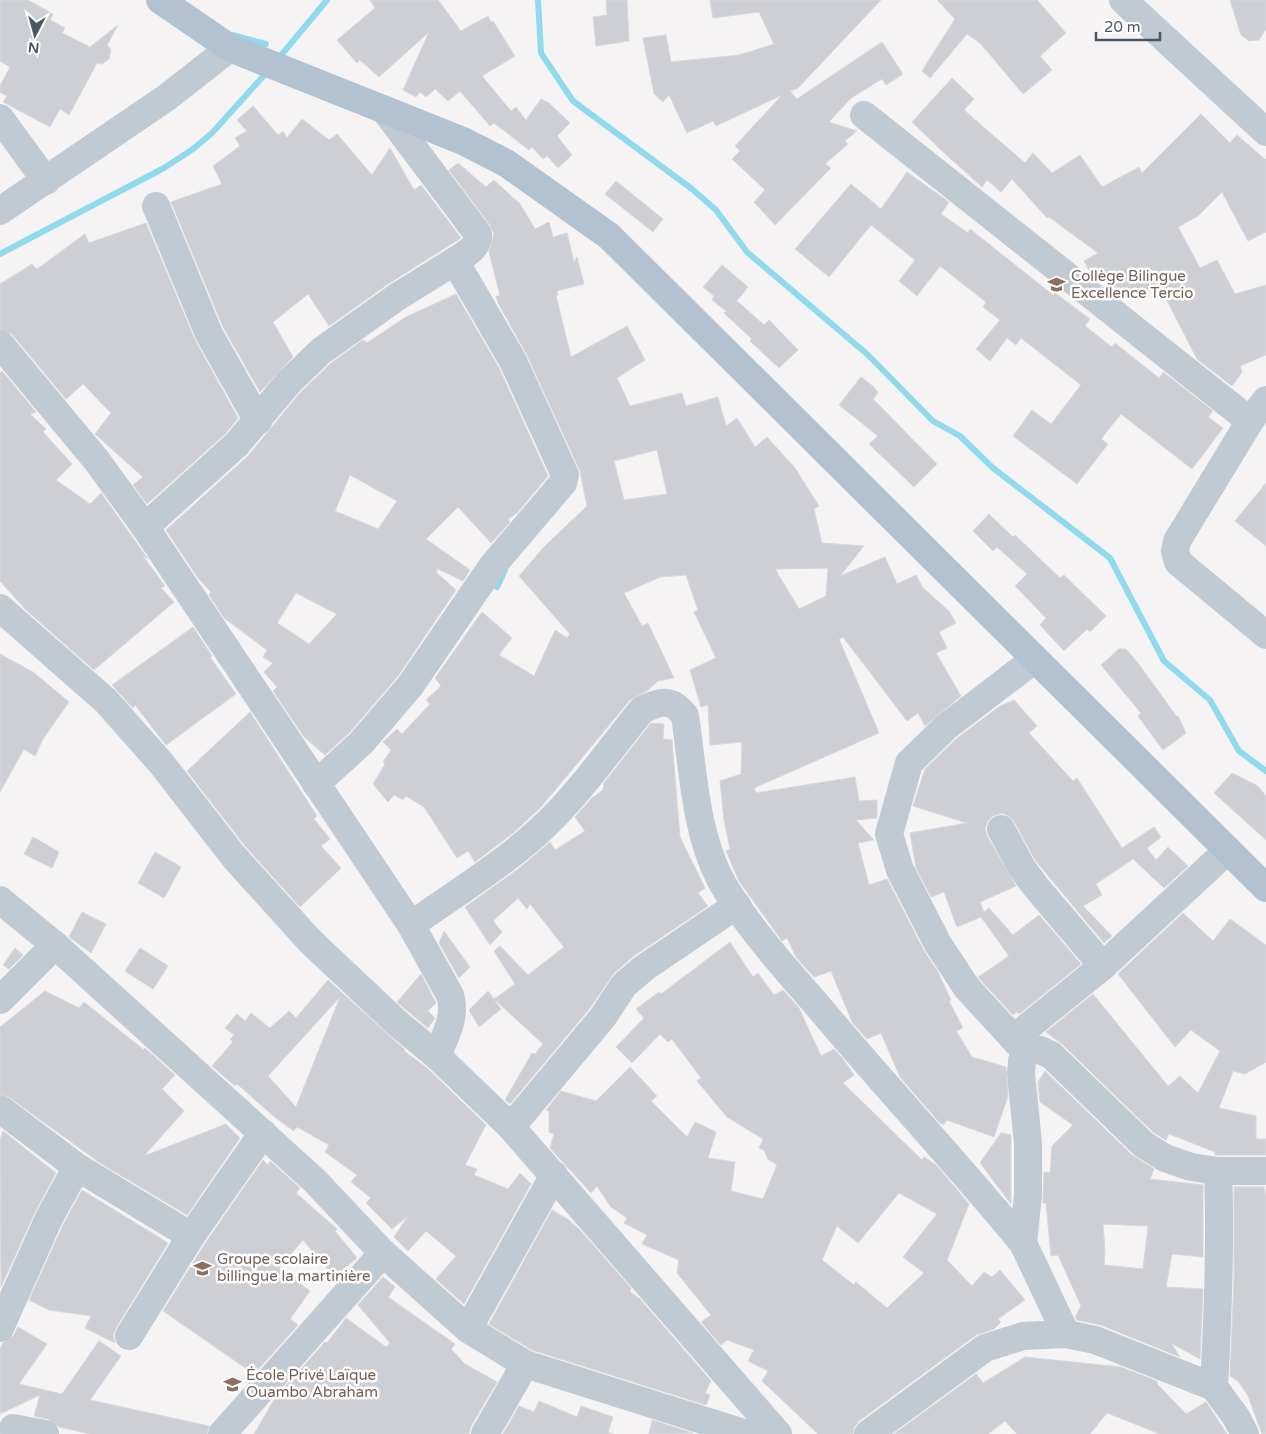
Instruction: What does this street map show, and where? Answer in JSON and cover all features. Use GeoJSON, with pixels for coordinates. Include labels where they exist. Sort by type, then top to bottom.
{"type":"FeatureCollection","features":[{"type":"Feature","properties":{"kind":"main road"},"geometry":{"type":"LineString","coordinates":[[160,0],[239,51],[282,70],[463,141],[506,163],[609,236],[1266,888]]}},
{"type":"Feature","properties":{"kind":"street"},"geometry":{"type":"LineString","coordinates":[[1122,0],[1266,132]]}},
{"type":"Feature","properties":{"kind":"street"},"geometry":{"type":"LineString","coordinates":[[0,211],[46,182],[166,98],[239,51]]}},
{"type":"Feature","properties":{"kind":"street"},"geometry":{"type":"LineString","coordinates":[[145,527],[212,468],[258,421],[288,383],[321,351],[397,297],[474,248],[478,240],[478,234],[384,109]]}},
{"type":"Feature","properties":{"kind":"street"},"geometry":{"type":"LineString","coordinates":[[864,115],[1258,410],[1178,541],[1175,551],[1178,562],[1266,635]]}},
{"type":"Feature","properties":{"kind":"street"},"geometry":{"type":"LineString","coordinates":[[0,118],[46,182]]}},
{"type":"Feature","properties":{"kind":"street"},"geometry":{"type":"LineString","coordinates":[[156,206],[209,334],[258,421]]}},
{"type":"Feature","properties":{"kind":"street"},"geometry":{"type":"LineString","coordinates":[[316,784],[360,743],[410,686],[493,565],[563,483],[565,475],[513,361],[455,261]]}},
{"type":"Feature","properties":{"kind":"street"},"geometry":{"type":"LineString","coordinates":[[0,344],[97,461],[145,527],[411,925],[450,994],[454,1006],[453,1016],[437,1056]]}},
{"type":"Feature","properties":{"kind":"street"},"geometry":{"type":"LineString","coordinates":[[0,608],[106,701],[161,763],[234,857],[310,941],[398,1023],[437,1056],[511,1128],[778,1434]]}},
{"type":"Feature","properties":{"kind":"street"},"geometry":{"type":"LineString","coordinates":[[1023,1243],[1028,1195],[1028,1144],[1021,1074],[1022,1061],[1019,1045],[967,988],[938,944],[900,870],[889,834],[909,763],[946,727],[1035,659]]}},
{"type":"Feature","properties":{"kind":"street"},"geometry":{"type":"LineString","coordinates":[[411,925],[501,862],[537,832],[563,807],[642,710],[655,704],[666,702],[678,706],[685,716],[707,848],[720,878],[736,905],[790,974],[844,1038],[968,1177],[1023,1243],[1066,1334]]}},
{"type":"Feature","properties":{"kind":"street"},"geometry":{"type":"LineString","coordinates":[[1001,829],[1032,881],[1103,966]]}},
{"type":"Feature","properties":{"kind":"street"},"geometry":{"type":"LineString","coordinates":[[1019,1045],[1228,850]]}},
{"type":"Feature","properties":{"kind":"street"},"geometry":{"type":"LineString","coordinates":[[0,900],[55,945],[263,1133],[341,1206],[383,1253],[468,1329],[525,1364],[747,1434]]}},
{"type":"Feature","properties":{"kind":"street"},"geometry":{"type":"LineString","coordinates":[[511,1128],[603,1017],[624,985],[644,968],[736,905]]}},
{"type":"Feature","properties":{"kind":"street"},"geometry":{"type":"LineString","coordinates":[[0,1000],[55,945]]}},
{"type":"Feature","properties":{"kind":"street"},"geometry":{"type":"LineString","coordinates":[[1019,1045],[1040,1050],[1050,1056],[1143,1144],[1165,1158],[1191,1167],[1218,1171],[1266,1171]]}},
{"type":"Feature","properties":{"kind":"street"},"geometry":{"type":"LineString","coordinates":[[0,1109],[77,1167],[191,1236]]}},
{"type":"Feature","properties":{"kind":"street"},"geometry":{"type":"LineString","coordinates":[[129,1336],[191,1236],[263,1133]]}},
{"type":"Feature","properties":{"kind":"street"},"geometry":{"type":"LineString","coordinates":[[0,1328],[49,1218],[77,1167]]}},
{"type":"Feature","properties":{"kind":"street"},"geometry":{"type":"LineString","coordinates":[[1214,1387],[1219,1290],[1220,1227],[1218,1171]]}},
{"type":"Feature","properties":{"kind":"street"},"geometry":{"type":"LineString","coordinates":[[468,1329],[554,1175]]}},
{"type":"Feature","properties":{"kind":"street"},"geometry":{"type":"LineString","coordinates":[[222,1434],[383,1253]]}},
{"type":"Feature","properties":{"kind":"street"},"geometry":{"type":"LineString","coordinates":[[868,1434],[985,1348],[1022,1336],[1066,1334],[1095,1340],[1214,1387],[1236,1417],[1245,1434]]}},
{"type":"Feature","properties":{"kind":"street"},"geometry":{"type":"LineString","coordinates":[[485,1434],[525,1364]]}},
{"type":"Feature","properties":{"kind":"street"},"geometry":{"type":"LineString","coordinates":[[13,1428],[45,1434]]}},
{"type":"Feature","properties":{"kind":"building"},"geometry":{"type":"Polygon","coordinates":[[[0,0],[28,0],[53,14],[50,20],[65,28],[62,33],[90,47],[118,25],[107,45],[111,50],[109,59],[102,64],[97,63],[69,115],[60,109],[50,127],[3,102],[7,96],[0,92],[0,86],[10,67],[0,61],[0,0]]]}},
{"type":"Feature","properties":{"kind":"building"},"geometry":{"type":"Polygon","coordinates":[[[370,0],[438,0],[461,31],[488,16],[515,56],[482,76],[511,111],[516,107],[526,120],[541,99],[549,103],[570,123],[557,136],[572,155],[558,168],[547,156],[543,159],[532,147],[529,150],[494,123],[490,126],[460,91],[448,101],[435,89],[426,97],[420,92],[416,97],[403,90],[429,32],[379,77],[360,60],[357,63],[337,40],[375,8],[370,0]]]}},
{"type":"Feature","properties":{"kind":"building"},"geometry":{"type":"Polygon","coordinates":[[[606,0],[627,0],[629,41],[596,46],[593,17],[607,15],[606,0]]]}},
{"type":"Feature","properties":{"kind":"building"},"geometry":{"type":"Polygon","coordinates":[[[710,0],[881,0],[798,88],[790,91],[797,99],[882,42],[903,74],[886,85],[882,79],[851,98],[829,122],[857,131],[845,141],[848,144],[825,164],[831,168],[775,225],[754,202],[765,190],[732,159],[740,151],[735,146],[782,95],[716,126],[713,121],[687,133],[669,95],[663,102],[654,94],[643,38],[666,35],[671,62],[739,55],[774,44],[759,12],[713,18],[710,0]]]}},
{"type":"Feature","properties":{"kind":"building"},"geometry":{"type":"Polygon","coordinates":[[[937,0],[1037,0],[1066,33],[1040,56],[1052,70],[1023,94],[981,44],[967,34],[930,78],[922,71],[955,19],[937,0]]]}},
{"type":"Feature","properties":{"kind":"building"},"geometry":{"type":"Polygon","coordinates":[[[1230,0],[1266,0],[1266,29],[1259,40],[1249,41],[1241,35],[1230,0]]]}},
{"type":"Feature","properties":{"kind":"building"},"geometry":{"type":"Polygon","coordinates":[[[952,78],[974,99],[964,110],[1025,163],[1033,153],[1052,173],[1080,155],[1102,187],[1139,167],[1142,173],[1201,114],[1230,143],[1237,135],[1266,160],[1266,232],[1248,241],[1222,192],[1198,216],[1178,227],[1200,268],[1217,260],[1235,294],[1266,285],[1266,355],[1240,366],[1242,372],[1232,386],[1197,359],[1160,287],[1119,297],[1108,289],[1105,277],[1098,280],[1092,276],[1084,261],[1098,253],[1049,217],[1047,218],[1012,179],[1001,192],[987,180],[982,187],[912,122],[952,78]]]}},
{"type":"Feature","properties":{"kind":"building"},"geometry":{"type":"Polygon","coordinates":[[[253,106],[278,135],[283,131],[287,138],[302,119],[329,140],[337,134],[372,175],[390,148],[414,190],[421,185],[461,238],[388,284],[329,326],[308,294],[273,322],[293,357],[260,392],[223,327],[171,202],[222,184],[213,166],[240,146],[235,138],[247,131],[237,120],[253,106]]]}},
{"type":"Feature","properties":{"kind":"building"},"geometry":{"type":"Polygon","coordinates":[[[458,163],[486,187],[494,180],[520,204],[535,229],[549,222],[553,237],[567,233],[574,262],[577,257],[584,284],[557,291],[558,295],[556,295],[571,357],[627,326],[645,360],[617,378],[630,406],[682,393],[686,406],[718,397],[726,426],[737,418],[755,447],[767,437],[795,468],[819,506],[814,509],[822,543],[864,546],[840,576],[885,557],[897,584],[916,575],[923,588],[949,611],[956,623],[939,632],[947,648],[936,653],[961,696],[925,726],[918,713],[907,721],[843,637],[839,639],[879,733],[754,788],[756,793],[855,777],[859,801],[877,800],[877,818],[856,820],[874,840],[858,843],[869,885],[887,879],[924,951],[938,972],[951,1000],[949,1001],[963,1028],[956,1031],[972,1057],[1006,1067],[1008,1096],[994,1137],[947,1120],[943,1125],[939,1122],[900,1077],[881,1033],[867,1039],[852,1022],[831,971],[814,977],[796,957],[787,938],[782,941],[739,881],[726,851],[730,849],[724,820],[720,781],[741,774],[742,742],[710,745],[708,705],[701,707],[690,670],[716,658],[694,612],[698,610],[686,575],[660,577],[624,593],[642,626],[648,623],[674,678],[658,681],[647,691],[630,700],[541,807],[513,833],[475,862],[468,851],[457,858],[424,807],[406,796],[403,800],[394,795],[388,802],[373,784],[391,750],[383,742],[397,729],[402,734],[430,704],[426,700],[441,686],[435,678],[482,612],[512,638],[499,655],[534,676],[555,630],[567,638],[570,634],[519,576],[544,547],[587,506],[580,471],[527,355],[498,303],[496,296],[500,296],[489,252],[494,234],[490,225],[449,170],[458,163]],[[657,450],[614,461],[624,500],[667,494],[657,450]],[[828,568],[775,569],[799,609],[826,596],[828,568]]]}},
{"type":"Feature","properties":{"kind":"building"},"geometry":{"type":"Polygon","coordinates":[[[907,172],[949,202],[941,214],[968,233],[970,229],[1053,295],[1055,293],[1090,319],[1085,326],[1112,347],[1115,343],[1159,378],[1163,372],[1213,411],[1208,417],[1223,428],[1192,469],[1121,414],[1101,439],[1108,444],[1077,484],[1013,436],[1032,410],[1051,424],[1081,385],[1021,338],[1016,345],[1007,338],[990,361],[976,349],[1000,320],[983,307],[986,302],[940,266],[917,296],[899,281],[915,260],[871,225],[829,277],[795,249],[851,184],[881,209],[907,172]]]}},
{"type":"Feature","properties":{"kind":"building"},"geometry":{"type":"Polygon","coordinates":[[[616,181],[663,219],[653,232],[605,194],[616,181]]]}},
{"type":"Feature","properties":{"kind":"building"},"geometry":{"type":"Polygon","coordinates":[[[146,223],[195,340],[238,418],[226,433],[147,504],[133,485],[143,477],[95,434],[111,413],[83,384],[66,399],[12,334],[0,329],[0,284],[32,264],[37,269],[85,234],[89,243],[146,223]]]}},
{"type":"Feature","properties":{"kind":"building"},"geometry":{"type":"Polygon","coordinates":[[[722,265],[748,287],[735,303],[737,301],[764,325],[769,320],[798,350],[779,368],[750,341],[752,339],[724,313],[726,311],[712,300],[714,296],[703,287],[722,265]]]}},
{"type":"Feature","properties":{"kind":"building"},"geometry":{"type":"Polygon","coordinates":[[[456,294],[499,368],[548,476],[517,513],[508,519],[510,522],[491,543],[458,507],[426,539],[470,570],[463,581],[438,569],[436,572],[456,590],[398,676],[350,732],[325,755],[304,737],[273,691],[277,687],[264,672],[273,663],[263,657],[267,650],[224,618],[209,595],[211,592],[198,578],[166,530],[248,456],[299,394],[331,363],[363,340],[367,343],[406,317],[456,294]],[[350,475],[335,511],[378,529],[397,501],[350,475]],[[296,593],[277,623],[309,644],[337,614],[296,593]]]}},
{"type":"Feature","properties":{"kind":"building"},"geometry":{"type":"Polygon","coordinates":[[[2,371],[36,412],[30,414],[46,429],[43,432],[72,464],[56,480],[90,504],[101,493],[148,559],[142,555],[165,586],[161,588],[174,602],[94,670],[25,609],[0,581],[0,373],[2,371]]]}},
{"type":"Feature","properties":{"kind":"building"},"geometry":{"type":"Polygon","coordinates":[[[861,377],[874,387],[878,393],[873,399],[937,464],[914,487],[869,444],[878,436],[839,405],[861,377]]]}},
{"type":"Feature","properties":{"kind":"building"},"geometry":{"type":"Polygon","coordinates":[[[1266,483],[1266,546],[1235,521],[1266,483]]]}},
{"type":"Feature","properties":{"kind":"building"},"geometry":{"type":"Polygon","coordinates":[[[989,514],[1013,537],[1015,535],[1060,578],[1064,575],[1106,616],[1090,632],[1087,629],[1064,651],[1040,625],[1046,618],[1015,586],[1027,574],[997,547],[993,551],[973,531],[989,514]]]}},
{"type":"Feature","properties":{"kind":"building"},"geometry":{"type":"Polygon","coordinates":[[[193,627],[212,656],[210,657],[236,694],[166,745],[135,705],[133,708],[112,685],[193,627]]]}},
{"type":"Feature","properties":{"kind":"building"},"geometry":{"type":"Polygon","coordinates":[[[1119,649],[1126,649],[1138,663],[1178,716],[1186,733],[1163,750],[1138,716],[1141,713],[1101,665],[1119,649]]]}},
{"type":"Feature","properties":{"kind":"building"},"geometry":{"type":"Polygon","coordinates":[[[0,654],[33,672],[69,702],[43,739],[35,756],[24,749],[0,792],[0,654]]]}},
{"type":"Feature","properties":{"kind":"building"},"geometry":{"type":"Polygon","coordinates":[[[1014,700],[1037,726],[1029,733],[1073,781],[1077,778],[1122,848],[1154,827],[1161,837],[1147,848],[1156,860],[1168,847],[1188,866],[1164,888],[1133,859],[1096,884],[1102,895],[1083,906],[1112,936],[1104,943],[1035,860],[1014,821],[1002,813],[993,816],[985,828],[987,836],[1016,886],[980,902],[984,912],[989,908],[1013,935],[1039,915],[1081,964],[1019,1014],[1017,1012],[1013,1015],[978,977],[1009,956],[981,917],[957,927],[944,892],[931,897],[916,868],[910,833],[967,823],[913,806],[925,769],[956,739],[1000,706],[1014,700]]]}},
{"type":"Feature","properties":{"kind":"building"},"geometry":{"type":"Polygon","coordinates":[[[250,712],[317,816],[314,819],[330,839],[321,846],[341,868],[300,907],[246,847],[187,771],[250,712]]]}},
{"type":"Feature","properties":{"kind":"building"},"geometry":{"type":"Polygon","coordinates":[[[651,723],[664,724],[663,739],[672,740],[680,837],[705,888],[698,893],[708,906],[635,955],[614,973],[590,1008],[510,1104],[505,1100],[532,1053],[535,1054],[543,1044],[494,999],[515,984],[494,951],[500,946],[528,975],[564,947],[530,904],[527,909],[518,898],[493,921],[502,932],[490,945],[465,907],[517,870],[550,842],[555,850],[585,831],[575,817],[592,798],[603,790],[604,783],[651,723]]]}},
{"type":"Feature","properties":{"kind":"building"},"geometry":{"type":"Polygon","coordinates":[[[1232,773],[1258,786],[1266,796],[1266,840],[1214,793],[1232,773]]]}},
{"type":"Feature","properties":{"kind":"building"},"geometry":{"type":"Polygon","coordinates":[[[33,837],[59,852],[52,868],[24,854],[33,837]]]}},
{"type":"Feature","properties":{"kind":"building"},"geometry":{"type":"Polygon","coordinates":[[[155,852],[181,867],[164,898],[138,883],[155,852]]]}},
{"type":"Feature","properties":{"kind":"building"},"geometry":{"type":"Polygon","coordinates":[[[82,912],[106,924],[91,953],[69,937],[82,912]]]}},
{"type":"Feature","properties":{"kind":"building"},"geometry":{"type":"Polygon","coordinates":[[[1183,913],[1213,941],[1230,919],[1266,945],[1266,1062],[1245,1074],[1233,1071],[1219,1108],[1256,1116],[1256,1139],[1266,1139],[1266,1155],[1215,1155],[1215,1152],[1169,1134],[1166,1140],[1153,1132],[1062,1044],[1046,1032],[1093,994],[1168,1086],[1180,1076],[1198,1093],[1220,1051],[1191,1030],[1175,1047],[1118,974],[1183,913]]]}},
{"type":"Feature","properties":{"kind":"building"},"geometry":{"type":"Polygon","coordinates":[[[444,931],[470,967],[459,978],[439,943],[444,931]]]}},
{"type":"Feature","properties":{"kind":"building"},"geometry":{"type":"Polygon","coordinates":[[[730,942],[753,977],[758,973],[774,995],[783,990],[799,1008],[821,1056],[834,1049],[843,1059],[854,1075],[843,1083],[922,1160],[924,1157],[936,1165],[969,1204],[947,1260],[972,1286],[984,1272],[992,1277],[1000,1270],[1025,1300],[998,1319],[1001,1322],[994,1329],[976,1335],[859,1421],[854,1427],[853,1434],[818,1434],[762,1381],[768,1371],[748,1361],[754,1350],[727,1340],[721,1345],[701,1322],[711,1315],[677,1273],[679,1260],[642,1244],[647,1235],[624,1223],[627,1218],[611,1207],[597,1186],[591,1193],[550,1148],[554,1134],[549,1132],[549,1111],[546,1110],[561,1091],[596,1101],[630,1067],[657,1096],[651,1101],[687,1137],[695,1122],[716,1132],[708,1158],[735,1162],[731,1191],[763,1199],[777,1165],[768,1159],[764,1150],[759,1148],[763,1139],[727,1117],[697,1081],[701,1078],[672,1039],[668,1042],[660,1034],[632,1063],[616,1047],[644,1018],[636,1009],[659,992],[661,994],[730,942]],[[899,1193],[858,1243],[837,1226],[822,1260],[854,1285],[856,1282],[887,1308],[924,1273],[903,1257],[937,1214],[899,1193]]]}},
{"type":"Feature","properties":{"kind":"building"},"geometry":{"type":"Polygon","coordinates":[[[15,948],[23,955],[9,969],[3,965],[15,948]]]}},
{"type":"Feature","properties":{"kind":"building"},"geometry":{"type":"Polygon","coordinates":[[[140,948],[168,966],[153,989],[125,971],[140,948]]]}},
{"type":"Feature","properties":{"kind":"building"},"geometry":{"type":"Polygon","coordinates":[[[421,974],[436,1003],[428,1011],[435,1018],[428,1028],[397,1002],[421,974]]]}},
{"type":"Feature","properties":{"kind":"building"},"geometry":{"type":"Polygon","coordinates":[[[328,980],[404,1051],[427,1068],[486,1125],[465,1165],[477,1169],[474,1175],[508,1189],[520,1173],[531,1184],[464,1304],[436,1279],[456,1256],[426,1231],[408,1251],[394,1237],[408,1216],[392,1229],[366,1203],[371,1198],[351,1182],[357,1175],[325,1152],[329,1145],[297,1127],[294,1131],[212,1066],[233,1042],[230,1039],[234,1035],[225,1028],[237,1014],[245,1021],[251,1013],[270,1028],[289,1011],[296,1018],[328,980]],[[340,997],[268,1076],[296,1107],[340,997]]]}},
{"type":"Feature","properties":{"kind":"building"},"geometry":{"type":"Polygon","coordinates":[[[45,991],[79,1008],[84,1002],[144,1050],[145,1048],[175,1075],[162,1089],[184,1111],[144,1156],[226,1124],[240,1138],[187,1215],[100,1163],[9,1097],[0,1094],[0,1027],[45,991]]]}},
{"type":"Feature","properties":{"kind":"building"},"geometry":{"type":"Polygon","coordinates":[[[488,991],[501,1009],[479,1027],[469,1010],[488,991]]]}},
{"type":"Feature","properties":{"kind":"building"},"geometry":{"type":"Polygon","coordinates":[[[1045,1071],[1132,1155],[1154,1169],[1150,1179],[1203,1185],[1203,1257],[1172,1254],[1166,1287],[1203,1289],[1200,1359],[1171,1343],[1180,1357],[1101,1325],[1077,1320],[1075,1317],[1081,1306],[1058,1255],[1051,1256],[1046,1203],[1043,1203],[1044,1172],[1050,1173],[1052,1146],[1073,1125],[1040,1102],[1038,1082],[1045,1071]],[[1103,1224],[1104,1265],[1143,1269],[1148,1226],[1103,1224]]]}},
{"type":"Feature","properties":{"kind":"building"},"geometry":{"type":"Polygon","coordinates":[[[3,1131],[56,1173],[35,1212],[1,1287],[0,1140],[3,1131]]]}},
{"type":"Feature","properties":{"kind":"building"},"geometry":{"type":"Polygon","coordinates":[[[1001,1133],[1011,1135],[1011,1204],[980,1163],[1001,1133]]]}},
{"type":"Feature","properties":{"kind":"building"},"geometry":{"type":"Polygon","coordinates":[[[263,1160],[268,1165],[270,1161],[300,1188],[296,1193],[337,1229],[335,1231],[357,1258],[334,1277],[303,1240],[279,1268],[310,1291],[290,1319],[298,1325],[254,1374],[163,1311],[204,1245],[263,1160]]]}},
{"type":"Feature","properties":{"kind":"building"},"geometry":{"type":"Polygon","coordinates":[[[1234,1187],[1264,1187],[1266,1196],[1266,1434],[1262,1434],[1248,1396],[1238,1381],[1230,1376],[1234,1279],[1234,1187]]]}},
{"type":"Feature","properties":{"kind":"building"},"geometry":{"type":"Polygon","coordinates":[[[82,1190],[168,1243],[116,1328],[113,1335],[115,1343],[85,1328],[91,1316],[49,1310],[29,1300],[63,1225],[82,1190]]]}},
{"type":"Feature","properties":{"kind":"building"},"geometry":{"type":"Polygon","coordinates":[[[552,1210],[569,1220],[580,1230],[631,1288],[630,1292],[639,1298],[711,1381],[705,1393],[710,1395],[706,1405],[532,1350],[489,1324],[552,1210]]]}},
{"type":"Feature","properties":{"kind":"building"},"geometry":{"type":"Polygon","coordinates":[[[383,1277],[395,1287],[388,1297],[455,1344],[451,1349],[465,1364],[497,1382],[471,1426],[469,1434],[254,1434],[275,1398],[325,1342],[327,1343],[346,1318],[386,1347],[390,1343],[358,1305],[383,1277]]]}},
{"type":"Feature","properties":{"kind":"building"},"geometry":{"type":"Polygon","coordinates":[[[18,1327],[47,1344],[19,1384],[62,1394],[99,1341],[121,1356],[90,1400],[209,1426],[207,1434],[90,1434],[59,1427],[48,1419],[34,1416],[40,1395],[0,1414],[0,1349],[3,1343],[14,1335],[18,1327]]]}},
{"type":"Feature","properties":{"kind":"building"},"geometry":{"type":"Polygon","coordinates":[[[1025,1357],[1121,1367],[1157,1381],[1157,1384],[1186,1414],[1206,1402],[1227,1434],[1160,1434],[1107,1413],[1090,1434],[1017,1434],[1005,1421],[988,1434],[894,1434],[976,1374],[983,1383],[1025,1357]]]}},
{"type":"Feature","properties":{"kind":"building"},"geometry":{"type":"Polygon","coordinates":[[[539,1401],[577,1417],[581,1406],[613,1417],[608,1432],[614,1434],[503,1434],[519,1406],[534,1412],[539,1401]]]}},
{"type":"Feature","properties":{"kind":"building"},"geometry":{"type":"Polygon","coordinates":[[[652,1420],[693,1433],[649,1434],[652,1420]]]}},
{"type":"Feature","properties":{"kind":"waterway"},"geometry":{"type":"LineString","coordinates":[[278,59],[327,0]]}},
{"type":"Feature","properties":{"kind":"waterway"},"geometry":{"type":"LineString","coordinates":[[538,0],[541,53],[573,101],[692,189],[716,210],[747,252],[867,354],[933,421],[960,436],[993,468],[1110,558],[1164,661],[1210,700],[1239,751],[1266,771]]}},
{"type":"Feature","properties":{"kind":"waterway"},"geometry":{"type":"LineString","coordinates":[[232,35],[266,44]]}},
{"type":"Feature","properties":{"kind":"waterway"},"geometry":{"type":"LineString","coordinates":[[0,254],[164,168],[193,149],[212,133],[268,71]]}},
{"type":"Feature","properties":{"kind":"waterway"},"geometry":{"type":"LineString","coordinates":[[497,587],[505,570]]}},
{"type":"Feature","properties":{"kind":"place","name":"Collège Bilingue Excellence Tercio"},"geometry":{"type":"Point","coordinates":[1057,285]}},
{"type":"Feature","properties":{"kind":"place","name":"Groupe scolaire billingue la martinière"},"geometry":{"type":"Point","coordinates":[203,1268]}},
{"type":"Feature","properties":{"kind":"place","name":"École Privé Laïque Ouambo Abraham"},"geometry":{"type":"Point","coordinates":[232,1384]}}]}
